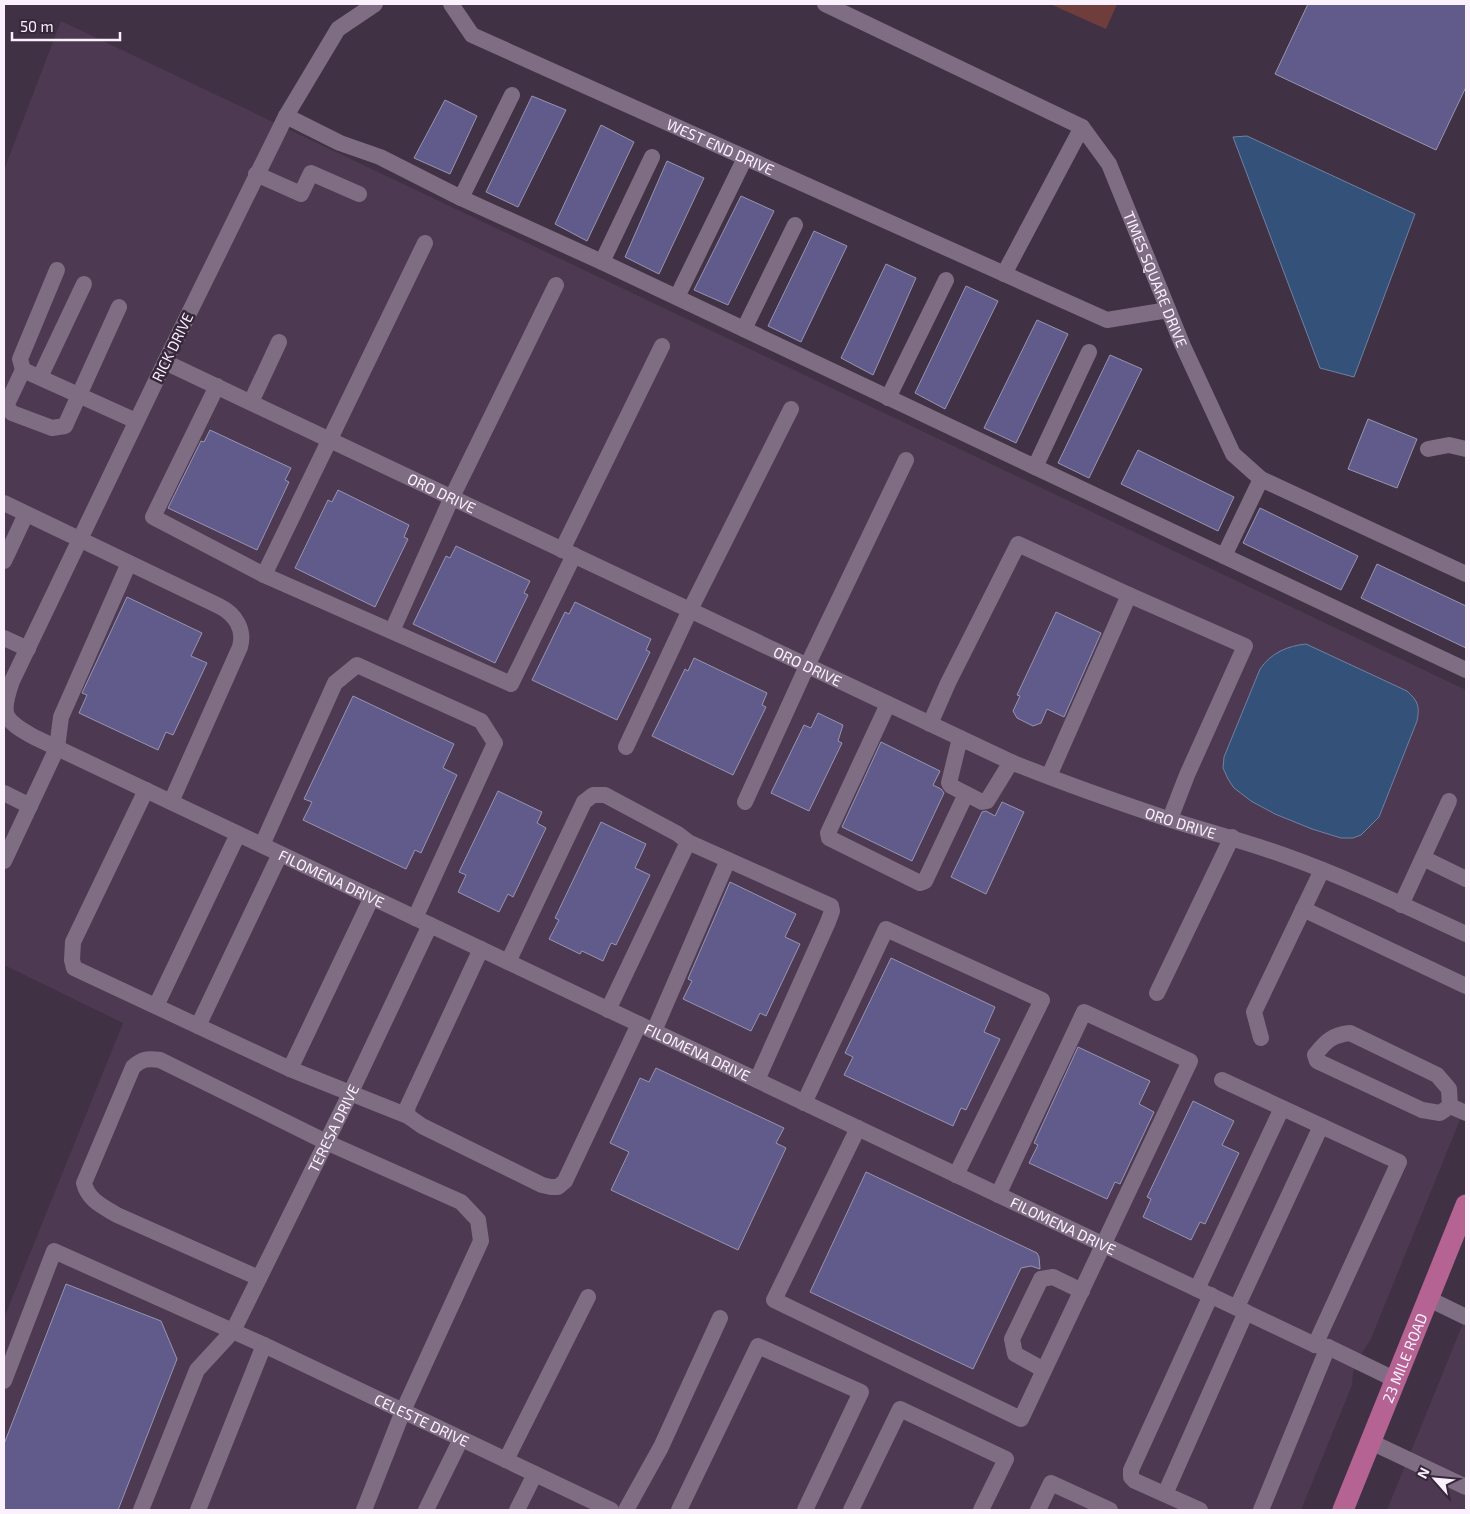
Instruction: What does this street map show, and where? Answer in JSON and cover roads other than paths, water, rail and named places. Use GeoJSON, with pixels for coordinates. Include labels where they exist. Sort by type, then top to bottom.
{"type":"FeatureCollection","features":[{"type":"Feature","properties":{"kind":"main road","name":"23 MILE ROAD"},"geometry":{"type":"LineString","coordinates":[[1343,1510],[1466,1205]]}},
{"type":"Feature","properties":{"kind":"street","name":"RICK DRIVE"},"geometry":{"type":"LineString","coordinates":[[6,719],[8,693],[28,648],[256,174],[286,116],[338,29],[375,4]]}},
{"type":"Feature","properties":{"kind":"street","name":"WEST END DRIVE"},"geometry":{"type":"LineString","coordinates":[[451,4],[472,35],[1107,320],[1168,310]]}},
{"type":"Feature","properties":{"kind":"street","name":"TIMES SQUARE DRIVE"},"geometry":{"type":"LineString","coordinates":[[825,4],[1082,127],[1109,164],[1168,310],[1233,454],[1261,479],[1466,574]]}},
{"type":"Feature","properties":{"kind":"street"},"geometry":{"type":"LineString","coordinates":[[461,198],[512,95]]}},
{"type":"Feature","properties":{"kind":"street"},"geometry":{"type":"LineString","coordinates":[[286,116],[340,143],[380,157],[461,198],[677,297],[1466,670]]}},
{"type":"Feature","properties":{"kind":"street"},"geometry":{"type":"LineString","coordinates":[[1004,274],[1082,127]]}},
{"type":"Feature","properties":{"kind":"street"},"geometry":{"type":"LineString","coordinates":[[602,262],[652,158]]}},
{"type":"Feature","properties":{"kind":"street"},"geometry":{"type":"LineString","coordinates":[[677,297],[745,158]]}},
{"type":"Feature","properties":{"kind":"street"},"geometry":{"type":"LineString","coordinates":[[256,174],[301,194],[311,173],[359,194]]}},
{"type":"Feature","properties":{"kind":"street"},"geometry":{"type":"LineString","coordinates":[[744,329],[794,225]]}},
{"type":"Feature","properties":{"kind":"street"},"geometry":{"type":"LineString","coordinates":[[264,575],[425,243]]}},
{"type":"Feature","properties":{"kind":"street"},"geometry":{"type":"LineString","coordinates":[[57,270],[20,359],[23,370],[6,406],[12,414],[52,428],[64,426],[119,307]]}},
{"type":"Feature","properties":{"kind":"street"},"geometry":{"type":"LineString","coordinates":[[888,398],[946,280]]}},
{"type":"Feature","properties":{"kind":"street"},"geometry":{"type":"LineString","coordinates":[[40,377],[84,284]]}},
{"type":"Feature","properties":{"kind":"street"},"geometry":{"type":"LineString","coordinates":[[392,631],[452,497],[556,285]]}},
{"type":"Feature","properties":{"kind":"street"},"geometry":{"type":"LineString","coordinates":[[251,402],[278,342]]}},
{"type":"Feature","properties":{"kind":"street"},"geometry":{"type":"LineString","coordinates":[[217,386],[153,517],[264,575],[511,684],[568,552],[662,346]]}},
{"type":"Feature","properties":{"kind":"street"},"geometry":{"type":"LineString","coordinates":[[1035,467],[1089,352]]}},
{"type":"Feature","properties":{"kind":"street","name":"ORO DRIVE"},"geometry":{"type":"LineString","coordinates":[[165,362],[1011,762],[1170,820],[1232,837],[1288,856],[1466,934]]}},
{"type":"Feature","properties":{"kind":"street"},"geometry":{"type":"LineString","coordinates":[[23,370],[136,421]]}},
{"type":"Feature","properties":{"kind":"street"},"geometry":{"type":"LineString","coordinates":[[626,747],[690,610],[791,409]]}},
{"type":"Feature","properties":{"kind":"street"},"geometry":{"type":"LineString","coordinates":[[1428,450],[1449,445],[1466,449]]}},
{"type":"Feature","properties":{"kind":"street"},"geometry":{"type":"LineString","coordinates":[[745,802],[807,666],[906,460]]}},
{"type":"Feature","properties":{"kind":"street"},"geometry":{"type":"LineString","coordinates":[[1224,556],[1261,479]]}},
{"type":"Feature","properties":{"kind":"street"},"geometry":{"type":"LineString","coordinates":[[4,503],[227,610],[240,626],[242,639],[240,647],[170,802]]}},
{"type":"Feature","properties":{"kind":"street"},"geometry":{"type":"LineString","coordinates":[[4,561],[26,514]]}},
{"type":"Feature","properties":{"kind":"street"},"geometry":{"type":"LineString","coordinates":[[930,724],[948,683],[1018,544],[1245,646],[1187,775],[1170,820]]}},
{"type":"Feature","properties":{"kind":"street"},"geometry":{"type":"LineString","coordinates":[[4,861],[57,748],[61,717],[129,563]]}},
{"type":"Feature","properties":{"kind":"street"},"geometry":{"type":"LineString","coordinates":[[1049,776],[1129,595]]}},
{"type":"Feature","properties":{"kind":"street"},"geometry":{"type":"LineString","coordinates":[[4,638],[28,648]]}},
{"type":"Feature","properties":{"kind":"street"},"geometry":{"type":"LineString","coordinates":[[262,845],[335,683],[357,665],[481,721],[495,743],[415,918]]}},
{"type":"Feature","properties":{"kind":"street"},"geometry":{"type":"LineString","coordinates":[[888,704],[828,833],[829,838],[920,883],[925,881],[966,794]]}},
{"type":"Feature","properties":{"kind":"street","name":"FILOMENA DRIVE"},"geometry":{"type":"LineString","coordinates":[[6,719],[22,731],[170,802],[1104,1245],[1396,1380]]}},
{"type":"Feature","properties":{"kind":"street"},"geometry":{"type":"LineString","coordinates":[[960,738],[949,783],[951,786],[982,802],[987,801],[1011,762]]}},
{"type":"Feature","properties":{"kind":"street"},"geometry":{"type":"LineString","coordinates":[[146,790],[74,942],[72,960],[74,968],[290,1069],[408,1116],[422,1126],[551,1188],[558,1187],[565,1181],[646,1028],[728,860]]}},
{"type":"Feature","properties":{"kind":"street"},"geometry":{"type":"LineString","coordinates":[[4,793],[30,806]]}},
{"type":"Feature","properties":{"kind":"street"},"geometry":{"type":"LineString","coordinates":[[508,962],[578,812],[584,802],[593,795],[605,794],[678,834],[688,842],[832,906],[832,911],[757,1080]]}},
{"type":"Feature","properties":{"kind":"street"},"geometry":{"type":"LineString","coordinates":[[1401,905],[1448,801]]}},
{"type":"Feature","properties":{"kind":"street"},"geometry":{"type":"LineString","coordinates":[[156,1006],[238,834]]}},
{"type":"Feature","properties":{"kind":"street"},"geometry":{"type":"LineString","coordinates":[[1157,993],[1232,837]]}},
{"type":"Feature","properties":{"kind":"street"},"geometry":{"type":"LineString","coordinates":[[608,1010],[688,842]]}},
{"type":"Feature","properties":{"kind":"street"},"geometry":{"type":"LineString","coordinates":[[198,1026],[280,854]]}},
{"type":"Feature","properties":{"kind":"street"},"geometry":{"type":"LineString","coordinates":[[1423,858],[1466,879]]}},
{"type":"Feature","properties":{"kind":"street"},"geometry":{"type":"LineString","coordinates":[[1261,1038],[1254,1012],[1322,870]]}},
{"type":"Feature","properties":{"kind":"street"},"geometry":{"type":"LineString","coordinates":[[290,1069],[372,898]]}},
{"type":"Feature","properties":{"kind":"street"},"geometry":{"type":"LineString","coordinates":[[1303,909],[1466,986]]}},
{"type":"Feature","properties":{"kind":"street","name":"TERESA DRIVE"},"geometry":{"type":"LineString","coordinates":[[141,1510],[197,1370],[232,1331],[350,1094],[430,925]]}},
{"type":"Feature","properties":{"kind":"street"},"geometry":{"type":"LineString","coordinates":[[804,1103],[886,929],[1042,1000],[956,1175]]}},
{"type":"Feature","properties":{"kind":"street"},"geometry":{"type":"LineString","coordinates":[[408,1116],[407,1108],[482,949]]}},
{"type":"Feature","properties":{"kind":"street"},"geometry":{"type":"LineString","coordinates":[[858,1128],[774,1300],[1021,1419],[1190,1062],[1084,1012],[998,1195]]}},
{"type":"Feature","properties":{"kind":"street"},"geometry":{"type":"LineString","coordinates":[[1350,1033],[1437,1075],[1449,1089],[1450,1106],[1440,1113],[1422,1110],[1317,1062],[1315,1055],[1324,1043],[1337,1035],[1350,1033]]}},
{"type":"Feature","properties":{"kind":"street"},"geometry":{"type":"LineString","coordinates":[[259,1278],[117,1214],[96,1202],[86,1192],[84,1183],[133,1067],[142,1060],[149,1058],[160,1060],[326,1142],[461,1202],[478,1220],[481,1241],[403,1411],[364,1510]]}},
{"type":"Feature","properties":{"kind":"street"},"geometry":{"type":"LineString","coordinates":[[1222,1080],[1399,1162],[1322,1346],[1261,1510]]}},
{"type":"Feature","properties":{"kind":"street"},"geometry":{"type":"LineString","coordinates":[[1450,1106],[1466,1113]]}},
{"type":"Feature","properties":{"kind":"street"},"geometry":{"type":"LineString","coordinates":[[1200,1510],[1135,1481],[1131,1477],[1131,1470],[1282,1108]]}},
{"type":"Feature","properties":{"kind":"street"},"geometry":{"type":"LineString","coordinates":[[1165,1494],[1242,1309],[1322,1126]]}},
{"type":"Feature","properties":{"kind":"street","name":"CELESTE DRIVE"},"geometry":{"type":"LineString","coordinates":[[4,1381],[54,1251],[264,1345],[611,1510]]}},
{"type":"Feature","properties":{"kind":"street"},"geometry":{"type":"LineString","coordinates":[[1044,1370],[1015,1354],[1012,1339],[1041,1279],[1053,1277],[1082,1290]]}},
{"type":"Feature","properties":{"kind":"street"},"geometry":{"type":"LineString","coordinates":[[506,1460],[588,1297]]}},
{"type":"Feature","properties":{"kind":"street"},"geometry":{"type":"LineString","coordinates":[[1429,1299],[1466,1317]]}},
{"type":"Feature","properties":{"kind":"street"},"geometry":{"type":"LineString","coordinates":[[626,1510],[660,1447],[720,1318]]}},
{"type":"Feature","properties":{"kind":"street"},"geometry":{"type":"LineString","coordinates":[[198,1510],[264,1345]]}},
{"type":"Feature","properties":{"kind":"street"},"geometry":{"type":"LineString","coordinates":[[679,1510],[758,1346],[861,1392],[805,1510]]}},
{"type":"Feature","properties":{"kind":"street"},"geometry":{"type":"LineString","coordinates":[[851,1510],[900,1409],[1006,1458],[981,1510]]}},
{"type":"Feature","properties":{"kind":"street"},"geometry":{"type":"LineString","coordinates":[[426,1510],[461,1439]]}},
{"type":"Feature","properties":{"kind":"street"},"geometry":{"type":"LineString","coordinates":[[1371,1442],[1466,1487]]}},
{"type":"Feature","properties":{"kind":"street"},"geometry":{"type":"LineString","coordinates":[[517,1510],[535,1474]]}},
{"type":"Feature","properties":{"kind":"street"},"geometry":{"type":"LineString","coordinates":[[1038,1510],[1051,1483],[1110,1510]]}},
{"type":"Feature","properties":{"kind":"water"},"geometry":{"type":"Polygon","coordinates":[[[1247,136],[1415,214],[1354,377],[1320,368],[1233,137],[1247,136]]]}},
{"type":"Feature","properties":{"kind":"water"},"geometry":{"type":"Polygon","coordinates":[[[1306,644],[1407,691],[1417,704],[1417,721],[1379,817],[1361,835],[1353,838],[1341,838],[1275,814],[1251,801],[1234,788],[1223,768],[1224,757],[1264,663],[1280,651],[1292,646],[1306,644]]]}}]}
